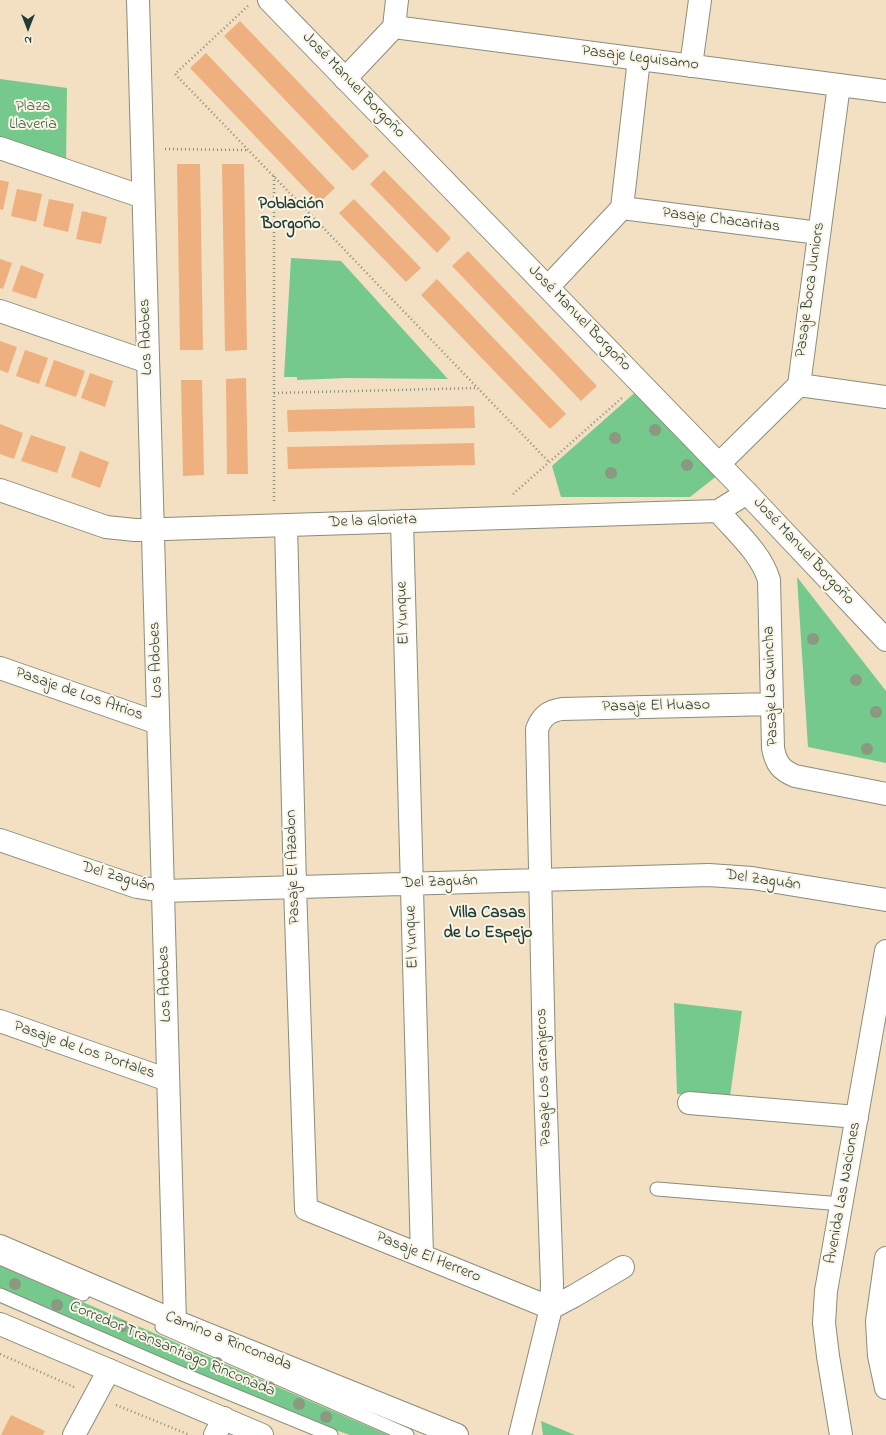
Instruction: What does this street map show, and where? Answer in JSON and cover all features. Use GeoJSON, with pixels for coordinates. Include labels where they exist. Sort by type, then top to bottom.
{"type":"FeatureCollection","features":[{"type":"Feature","properties":{"kind":"street","name":"Los Adobes"},"geometry":{"type":"LineString","coordinates":[[138,0],[175,1321]]}},
{"type":"Feature","properties":{"kind":"street"},"geometry":{"type":"LineString","coordinates":[[345,79],[394,27],[397,0]]}},
{"type":"Feature","properties":{"kind":"street"},"geometry":{"type":"LineString","coordinates":[[691,66],[700,0]]}},
{"type":"Feature","properties":{"kind":"street","name":"José Manuel Borgoño"},"geometry":{"type":"LineString","coordinates":[[259,3],[345,79],[748,493],[886,640]]}},
{"type":"Feature","properties":{"kind":"street","name":"Pasaje Leguisamo"},"geometry":{"type":"LineString","coordinates":[[394,27],[886,91]]}},
{"type":"Feature","properties":{"kind":"street"},"geometry":{"type":"LineString","coordinates":[[548,287],[622,208],[639,59]]}},
{"type":"Feature","properties":{"kind":"street","name":"Pasaje Boca Juniors"},"geometry":{"type":"LineString","coordinates":[[799,385],[839,85]]}},
{"type":"Feature","properties":{"kind":"street"},"geometry":{"type":"LineString","coordinates":[[0,148],[144,196]]}},
{"type":"Feature","properties":{"kind":"street","name":"Pasaje Chacaritas"},"geometry":{"type":"LineString","coordinates":[[622,208],[819,233]]}},
{"type":"Feature","properties":{"kind":"street"},"geometry":{"type":"LineString","coordinates":[[0,311],[148,362]]}},
{"type":"Feature","properties":{"kind":"street"},"geometry":{"type":"LineString","coordinates":[[719,464],[799,385],[886,397]]}},
{"type":"Feature","properties":{"kind":"street","name":"De la Glorieta"},"geometry":{"type":"LineString","coordinates":[[0,490],[106,527],[122,529],[718,511],[748,493]]}},
{"type":"Feature","properties":{"kind":"street","name":"Pasaje La Quincha"},"geometry":{"type":"LineString","coordinates":[[718,511],[756,555],[766,571],[769,580],[774,757],[786,772],[795,776],[886,794]]}},
{"type":"Feature","properties":{"kind":"street","name":"El Yunque"},"geometry":{"type":"LineString","coordinates":[[402,521],[422,1256]]}},
{"type":"Feature","properties":{"kind":"street","name":"Pasaje El Azadon"},"geometry":{"type":"LineString","coordinates":[[280,525],[295,887],[306,1209]]}},
{"type":"Feature","properties":{"kind":"street","name":"Pasaje de Los Atrios"},"geometry":{"type":"LineString","coordinates":[[0,668],[158,722]]}},
{"type":"Feature","properties":{"kind":"street","name":"Pasaje El Huaso"},"geometry":{"type":"LineString","coordinates":[[544,717],[549,713],[562,709],[772,704]]}},
{"type":"Feature","properties":{"kind":"street","name":"Pasaje Los Granjeros"},"geometry":{"type":"LineString","coordinates":[[520,1435],[551,1308],[552,1284],[537,736],[537,729],[544,717]]}},
{"type":"Feature","properties":{"kind":"street","name":"Del Zaguán"},"geometry":{"type":"LineString","coordinates":[[0,840],[136,887],[163,891],[730,875],[886,900]]}},
{"type":"Feature","properties":{"kind":"street","name":"Avenida Las Naciones"},"geometry":{"type":"LineString","coordinates":[[841,1435],[824,1323],[826,1291],[886,951]]}},
{"type":"Feature","properties":{"kind":"street","name":"Pasaje de Los Portales"},"geometry":{"type":"LineString","coordinates":[[0,1021],[168,1080]]}},
{"type":"Feature","properties":{"kind":"street"},"geometry":{"type":"LineString","coordinates":[[689,1103],[857,1117]]}},
{"type":"Feature","properties":{"kind":"street","name":"Pasaje El Herrero"},"geometry":{"type":"LineString","coordinates":[[306,1209],[551,1308]]}},
{"type":"Feature","properties":{"kind":"street","name":"Camino a Rinconada"},"geometry":{"type":"LineString","coordinates":[[0,1246],[175,1321],[457,1435]]}},
{"type":"Feature","properties":{"kind":"street"},"geometry":{"type":"LineString","coordinates":[[886,1258],[877,1321],[886,1388]]}},
{"type":"Feature","properties":{"kind":"street"},"geometry":{"type":"LineString","coordinates":[[551,1308],[623,1267]]}},
{"type":"Feature","properties":{"kind":"street"},"geometry":{"type":"LineString","coordinates":[[0,1324],[109,1370],[219,1427],[262,1435]]}},
{"type":"Feature","properties":{"kind":"street"},"geometry":{"type":"LineString","coordinates":[[74,1435],[109,1370]]}},
{"type":"Feature","properties":{"kind":"lane"},"geometry":{"type":"LineString","coordinates":[[657,1189],[842,1204]]}},
{"type":"Feature","properties":{"kind":"lane","name":"Corredor Transantiago Rinconada"},"geometry":{"type":"LineString","coordinates":[[0,1258],[407,1435]]}},
{"type":"Feature","properties":{"kind":"lane","name":"Corredor Transantiago Rinconada"},"geometry":{"type":"LineString","coordinates":[[0,1295],[180,1373],[331,1435]]}},
{"type":"Feature","properties":{"kind":"path"},"geometry":{"type":"LineString","coordinates":[[259,3],[175,74],[549,462]]}},
{"type":"Feature","properties":{"kind":"path"},"geometry":{"type":"LineString","coordinates":[[142,149],[249,150]]}},
{"type":"Feature","properties":{"kind":"path"},"geometry":{"type":"LineString","coordinates":[[274,176],[274,393],[280,525]]}},
{"type":"Feature","properties":{"kind":"path"},"geometry":{"type":"LineString","coordinates":[[485,519],[640,382]]}},
{"type":"Feature","properties":{"kind":"path"},"geometry":{"type":"LineString","coordinates":[[274,393],[478,388]]}},
{"type":"Feature","properties":{"kind":"green space","name":"Plaza Llavería"},"geometry":{"type":"Polygon","coordinates":[[[0,79],[67,88],[66,163],[0,141],[0,79]]]}},
{"type":"Feature","properties":{"kind":"green space"},"geometry":{"type":"Polygon","coordinates":[[[291,258],[341,261],[448,379],[347,378],[297,380],[297,377],[284,377],[291,258]]]}},
{"type":"Feature","properties":{"kind":"green space"},"geometry":{"type":"Polygon","coordinates":[[[639,389],[718,475],[690,497],[561,497],[552,466],[639,389]]]}},
{"type":"Feature","properties":{"kind":"green space"},"geometry":{"type":"Polygon","coordinates":[[[797,577],[886,691],[886,763],[808,747],[797,577]]]}},
{"type":"Feature","properties":{"kind":"green space"},"geometry":{"type":"Polygon","coordinates":[[[674,1003],[742,1011],[730,1096],[677,1094],[674,1003]]]}},
{"type":"Feature","properties":{"kind":"green space"},"geometry":{"type":"Polygon","coordinates":[[[0,1266],[388,1435],[350,1435],[312,1422],[0,1289],[0,1266]]]}},
{"type":"Feature","properties":{"kind":"green space"},"geometry":{"type":"Polygon","coordinates":[[[541,1421],[575,1435],[543,1435],[541,1421]]]}},
{"type":"Feature","properties":{"kind":"building"},"geometry":{"type":"Polygon","coordinates":[[[240,21],[369,156],[353,171],[224,36],[240,21]]]}},
{"type":"Feature","properties":{"kind":"building"},"geometry":{"type":"Polygon","coordinates":[[[206,53],[335,188],[319,203],[190,68],[206,53]]]}},
{"type":"Feature","properties":{"kind":"building"},"geometry":{"type":"Polygon","coordinates":[[[177,164],[200,164],[203,350],[180,350],[177,164]]]}},
{"type":"Feature","properties":{"kind":"building"},"geometry":{"type":"Polygon","coordinates":[[[222,164],[244,164],[247,350],[225,351],[222,164]]]}},
{"type":"Feature","properties":{"kind":"building"},"geometry":{"type":"Polygon","coordinates":[[[384,170],[451,238],[437,253],[370,184],[384,170]]]}},
{"type":"Feature","properties":{"kind":"building"},"geometry":{"type":"Polygon","coordinates":[[[0,180],[9,182],[3,210],[0,209],[0,180]]]}},
{"type":"Feature","properties":{"kind":"building"},"geometry":{"type":"Polygon","coordinates":[[[17,189],[42,194],[36,222],[11,216],[17,189]]]}},
{"type":"Feature","properties":{"kind":"building"},"geometry":{"type":"Polygon","coordinates":[[[49,199],[74,204],[68,232],[43,226],[49,199]]]}},
{"type":"Feature","properties":{"kind":"building"},"geometry":{"type":"Polygon","coordinates":[[[354,199],[421,268],[406,282],[339,213],[354,199]]]}},
{"type":"Feature","properties":{"kind":"building"},"geometry":{"type":"Polygon","coordinates":[[[82,211],[107,217],[101,244],[76,239],[82,211]]]}},
{"type":"Feature","properties":{"kind":"building"},"geometry":{"type":"Polygon","coordinates":[[[468,251],[597,386],[581,401],[452,266],[468,251]]]}},
{"type":"Feature","properties":{"kind":"building"},"geometry":{"type":"Polygon","coordinates":[[[0,259],[12,263],[3,289],[0,288],[0,259]]]}},
{"type":"Feature","properties":{"kind":"building"},"geometry":{"type":"Polygon","coordinates":[[[21,265],[44,274],[36,299],[12,291],[21,265]]]}},
{"type":"Feature","properties":{"kind":"building"},"geometry":{"type":"Polygon","coordinates":[[[437,279],[566,414],[550,429],[421,295],[437,279]]]}},
{"type":"Feature","properties":{"kind":"building"},"geometry":{"type":"Polygon","coordinates":[[[0,341],[17,347],[8,373],[0,370],[0,341]]]}},
{"type":"Feature","properties":{"kind":"building"},"geometry":{"type":"Polygon","coordinates":[[[25,350],[48,358],[39,384],[16,376],[25,350]]]}},
{"type":"Feature","properties":{"kind":"building"},"geometry":{"type":"Polygon","coordinates":[[[54,360],[85,371],[76,397],[45,386],[54,360]]]}},
{"type":"Feature","properties":{"kind":"building"},"geometry":{"type":"Polygon","coordinates":[[[90,373],[113,381],[105,407],[81,398],[90,373]]]}},
{"type":"Feature","properties":{"kind":"building"},"geometry":{"type":"Polygon","coordinates":[[[246,378],[248,474],[227,474],[226,379],[246,378]]]}},
{"type":"Feature","properties":{"kind":"building"},"geometry":{"type":"Polygon","coordinates":[[[181,380],[202,380],[204,475],[183,476],[181,380]]]}},
{"type":"Feature","properties":{"kind":"building"},"geometry":{"type":"Polygon","coordinates":[[[474,406],[475,428],[288,432],[287,410],[474,406]]]}},
{"type":"Feature","properties":{"kind":"building"},"geometry":{"type":"Polygon","coordinates":[[[0,424],[23,433],[14,459],[0,454],[0,424]]]}},
{"type":"Feature","properties":{"kind":"building"},"geometry":{"type":"Polygon","coordinates":[[[31,435],[66,447],[57,473],[21,461],[31,435]]]}},
{"type":"Feature","properties":{"kind":"building"},"geometry":{"type":"Polygon","coordinates":[[[474,443],[475,465],[288,469],[287,447],[474,443]]]}},
{"type":"Feature","properties":{"kind":"building"},"geometry":{"type":"Polygon","coordinates":[[[80,451],[109,462],[100,488],[71,477],[80,451]]]}},
{"type":"Feature","properties":{"kind":"building"},"geometry":{"type":"Polygon","coordinates":[[[11,1415],[45,1431],[43,1435],[1,1435],[11,1415]]]}},
{"type":"Feature","properties":{"kind":"district","name":"Población Borgoño"},"geometry":{"type":"Point","coordinates":[291,215]}},
{"type":"Feature","properties":{"kind":"district","name":"Villa Casas de Lo Espejo"},"geometry":{"type":"Point","coordinates":[488,924]}}]}
